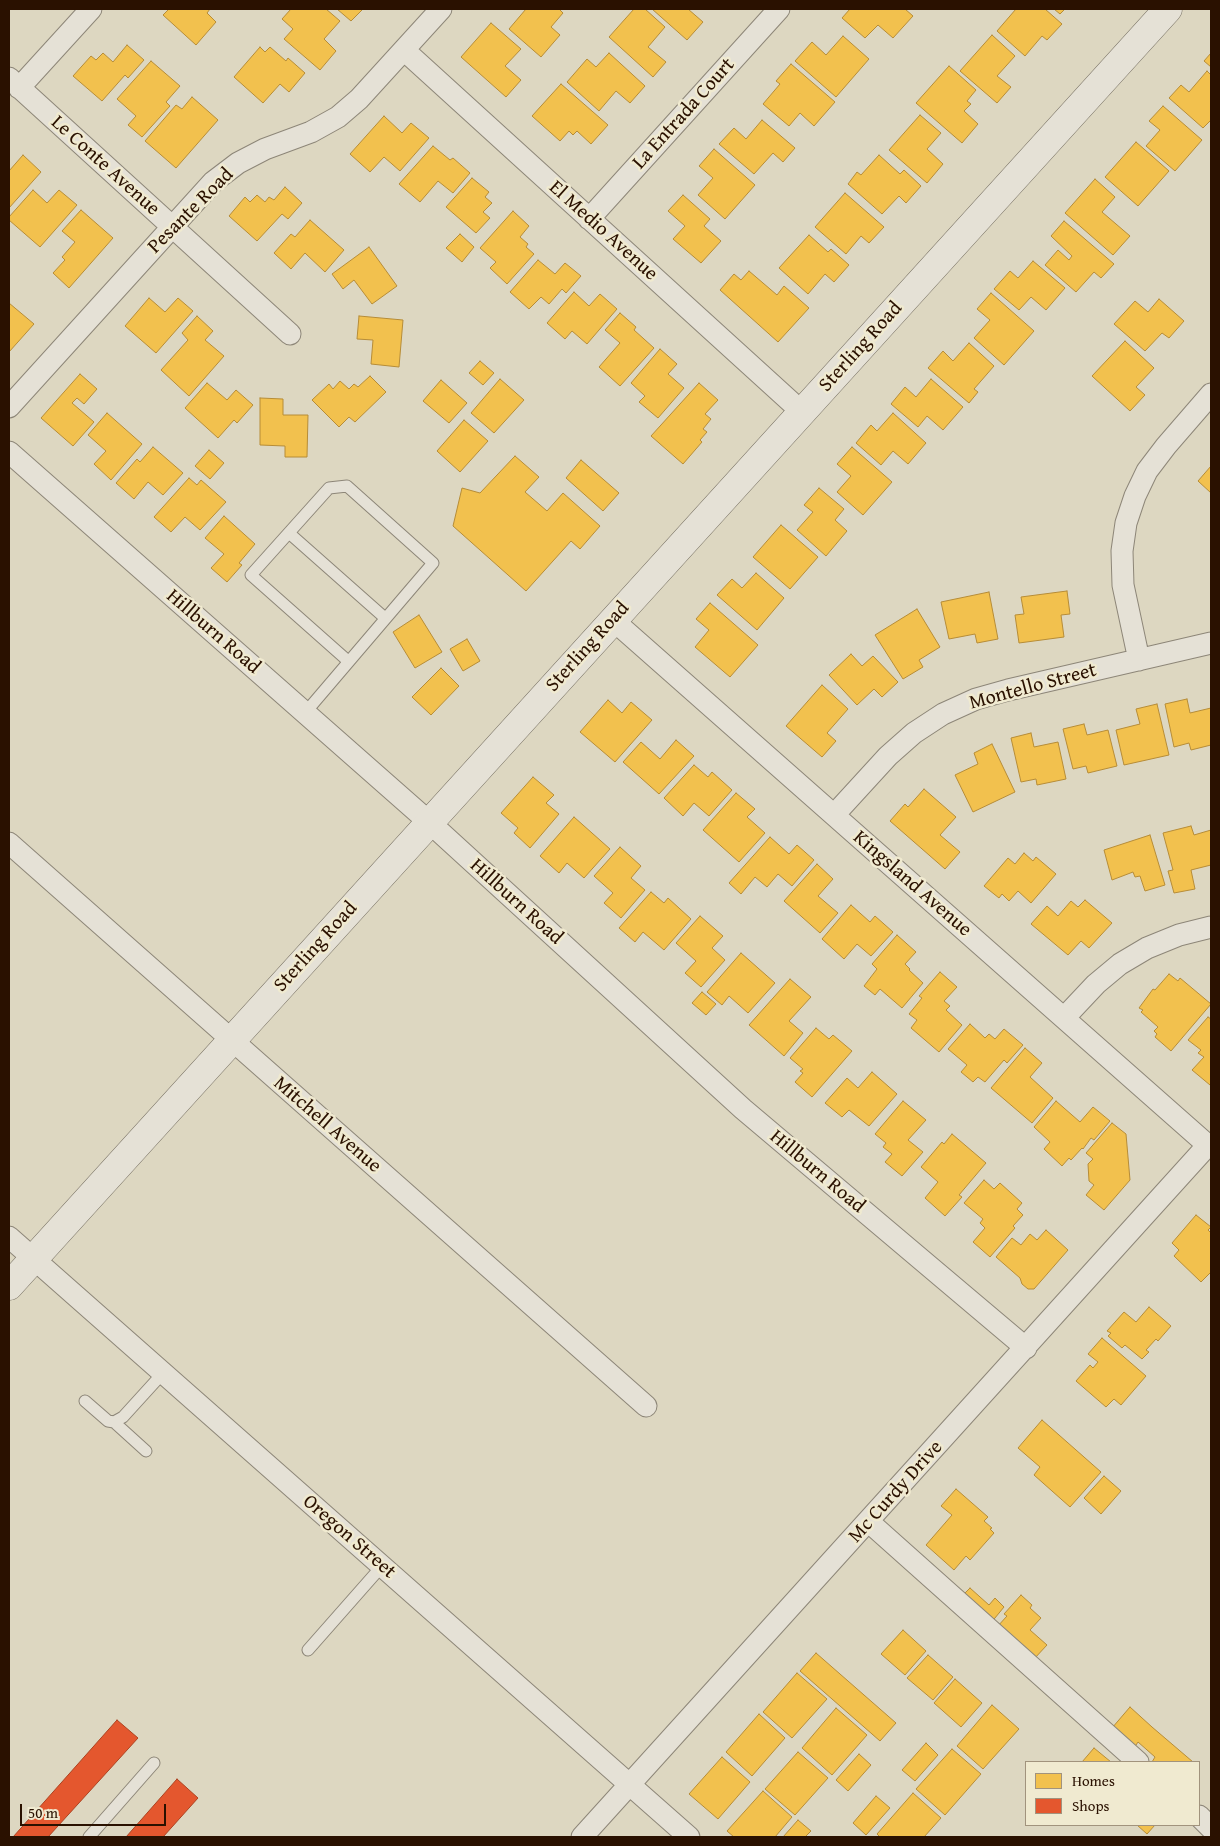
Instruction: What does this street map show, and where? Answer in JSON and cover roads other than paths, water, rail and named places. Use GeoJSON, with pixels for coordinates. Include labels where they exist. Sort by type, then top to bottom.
{"type":"FeatureCollection","features":[{"type":"Feature","properties":{"kind":"street"},"geometry":{"type":"LineString","coordinates":[[14,83],[91,9]]}},
{"type":"Feature","properties":{"kind":"street","name":"Pesante Road"},"geometry":{"type":"LineString","coordinates":[[9,407],[213,182],[238,164],[265,149],[311,132],[338,116],[359,99],[441,9]]}},
{"type":"Feature","properties":{"kind":"street","name":"La Entrada Court"},"geometry":{"type":"LineString","coordinates":[[589,218],[779,9]]}},
{"type":"Feature","properties":{"kind":"street","name":"Sterling Road"},"geometry":{"type":"LineString","coordinates":[[9,1286],[1168,9]]}},
{"type":"Feature","properties":{"kind":"street","name":"El Medio Avenue"},"geometry":{"type":"LineString","coordinates":[[404,50],[802,412]]}},
{"type":"Feature","properties":{"kind":"street","name":"Le Conte Avenue"},"geometry":{"type":"LineString","coordinates":[[14,83],[290,334]]}},
{"type":"Feature","properties":{"kind":"street"},"geometry":{"type":"LineString","coordinates":[[1139,660],[1123,585],[1122,551],[1126,523],[1135,496],[1147,471],[1211,394]]}},
{"type":"Feature","properties":{"kind":"street","name":"Hillburn Road"},"geometry":{"type":"LineString","coordinates":[[9,452],[430,822],[742,1109],[1026,1348]]}},
{"type":"Feature","properties":{"kind":"street","name":"Kingsland Avenue"},"geometry":{"type":"LineString","coordinates":[[613,620],[1210,1146]]}},
{"type":"Feature","properties":{"kind":"street","name":"Montello Street"},"geometry":{"type":"LineString","coordinates":[[834,815],[888,756],[914,733],[944,714],[976,699],[1211,643]]}},
{"type":"Feature","properties":{"kind":"street","name":"Mitchell Avenue"},"geometry":{"type":"LineString","coordinates":[[9,843],[646,1406]]}},
{"type":"Feature","properties":{"kind":"street"},"geometry":{"type":"LineString","coordinates":[[1064,1018],[1096,984],[1120,964],[1147,948],[1179,935],[1211,927]]}},
{"type":"Feature","properties":{"kind":"street","name":"Mc Curdy Drive"},"geometry":{"type":"LineString","coordinates":[[582,1837],[1210,1146]]}},
{"type":"Feature","properties":{"kind":"street","name":"Oregon Street"},"geometry":{"type":"LineString","coordinates":[[9,1237],[689,1837]]}},
{"type":"Feature","properties":{"kind":"street"},"geometry":{"type":"LineString","coordinates":[[869,1522],[1137,1761]]}},
{"type":"Feature","properties":{"kind":"street"},"geometry":{"type":"LineString","coordinates":[[1200,1817],[1211,1828]]}},
{"type":"Feature","properties":{"kind":"lane"},"geometry":{"type":"LineString","coordinates":[[305,713],[433,563],[347,486],[328,488],[251,575],[348,661]]}},
{"type":"Feature","properties":{"kind":"lane"},"geometry":{"type":"LineString","coordinates":[[289,533],[385,618]]}},
{"type":"Feature","properties":{"kind":"lane"},"geometry":{"type":"LineString","coordinates":[[114,1422],[123,1417],[163,1373]]}},
{"type":"Feature","properties":{"kind":"lane"},"geometry":{"type":"LineString","coordinates":[[85,1400],[108,1421],[114,1422],[146,1451]]}},
{"type":"Feature","properties":{"kind":"lane"},"geometry":{"type":"LineString","coordinates":[[308,1650],[382,1566]]}},
{"type":"Feature","properties":{"kind":"lane"},"geometry":{"type":"LineString","coordinates":[[89,1837],[154,1763]]}}]}
